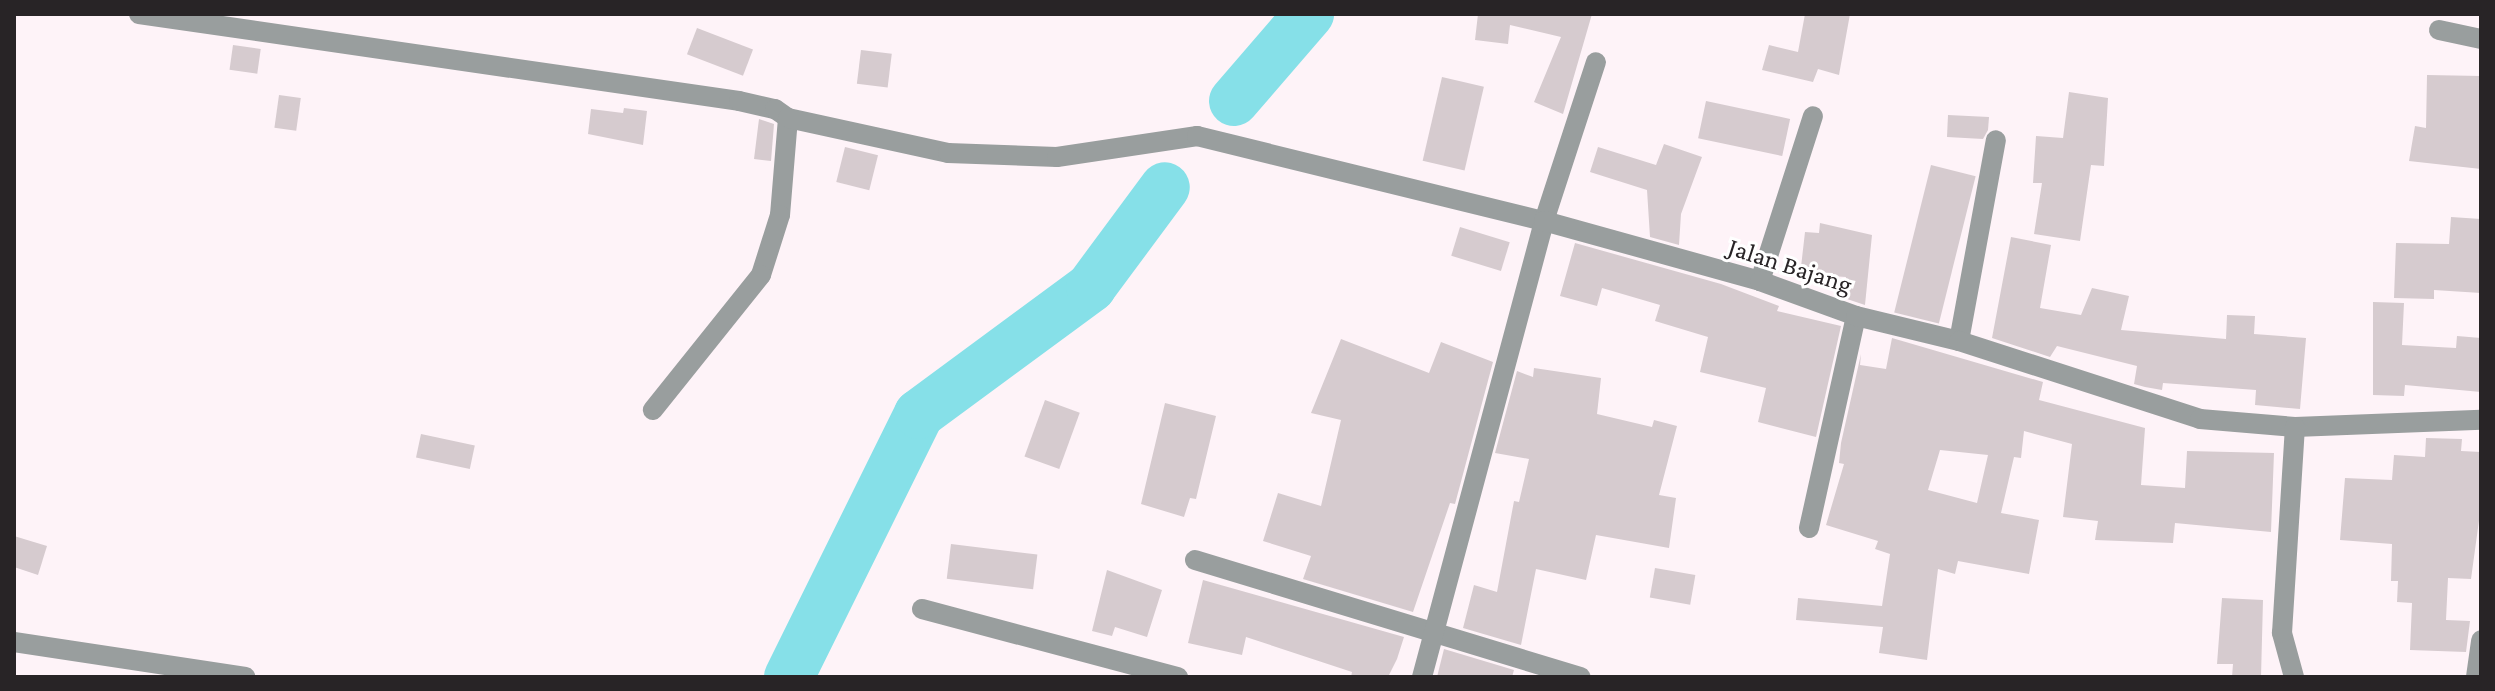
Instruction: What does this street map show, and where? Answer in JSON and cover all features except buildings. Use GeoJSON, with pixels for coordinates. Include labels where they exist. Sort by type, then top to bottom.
{"type":"FeatureCollection","features":[{"type":"Feature","properties":{"kind":"street","name":"Jalan Bajang"},"geometry":{"type":"LineString","coordinates":[[139,14],[739,101],[775,109],[788,118],[948,153],[1057,157],[1197,136],[1544,221],[1760,281],[1856,316],[1959,341],[2200,419],[2295,427],[2481,420]]}},
{"type":"Feature","properties":{"kind":"street"},"geometry":{"type":"LineString","coordinates":[[2439,30],[2481,39]]}},
{"type":"Feature","properties":{"kind":"street"},"geometry":{"type":"LineString","coordinates":[[1422,677],[1544,221],[1596,62]]}},
{"type":"Feature","properties":{"kind":"street"},"geometry":{"type":"LineString","coordinates":[[1760,281],[1813,116]]}},
{"type":"Feature","properties":{"kind":"street"},"geometry":{"type":"LineString","coordinates":[[653,410],[761,275],[780,215],[788,118]]}},
{"type":"Feature","properties":{"kind":"street"},"geometry":{"type":"LineString","coordinates":[[1959,341],[1996,140]]}},
{"type":"Feature","properties":{"kind":"street"},"geometry":{"type":"LineString","coordinates":[[1809,528],[1856,316]]}},
{"type":"Feature","properties":{"kind":"street"},"geometry":{"type":"LineString","coordinates":[[2294,677],[2282,633],[2295,427]]}},
{"type":"Feature","properties":{"kind":"street"},"geometry":{"type":"LineString","coordinates":[[1195,560],[1581,677]]}},
{"type":"Feature","properties":{"kind":"street"},"geometry":{"type":"LineString","coordinates":[[922,609],[1178,677]]}},
{"type":"Feature","properties":{"kind":"street"},"geometry":{"type":"LineString","coordinates":[[2476,677],[2481,640]]}},
{"type":"Feature","properties":{"kind":"street"},"geometry":{"type":"LineString","coordinates":[[14,642],[245,677]]}},
{"type":"Feature","properties":{"kind":"waterway"},"geometry":{"type":"LineString","coordinates":[[1234,101],[1309,14]]}},
{"type":"Feature","properties":{"kind":"waterway"},"geometry":{"type":"LineString","coordinates":[[789,677],[919,414],[1091,287],[1165,187]]}}]}
